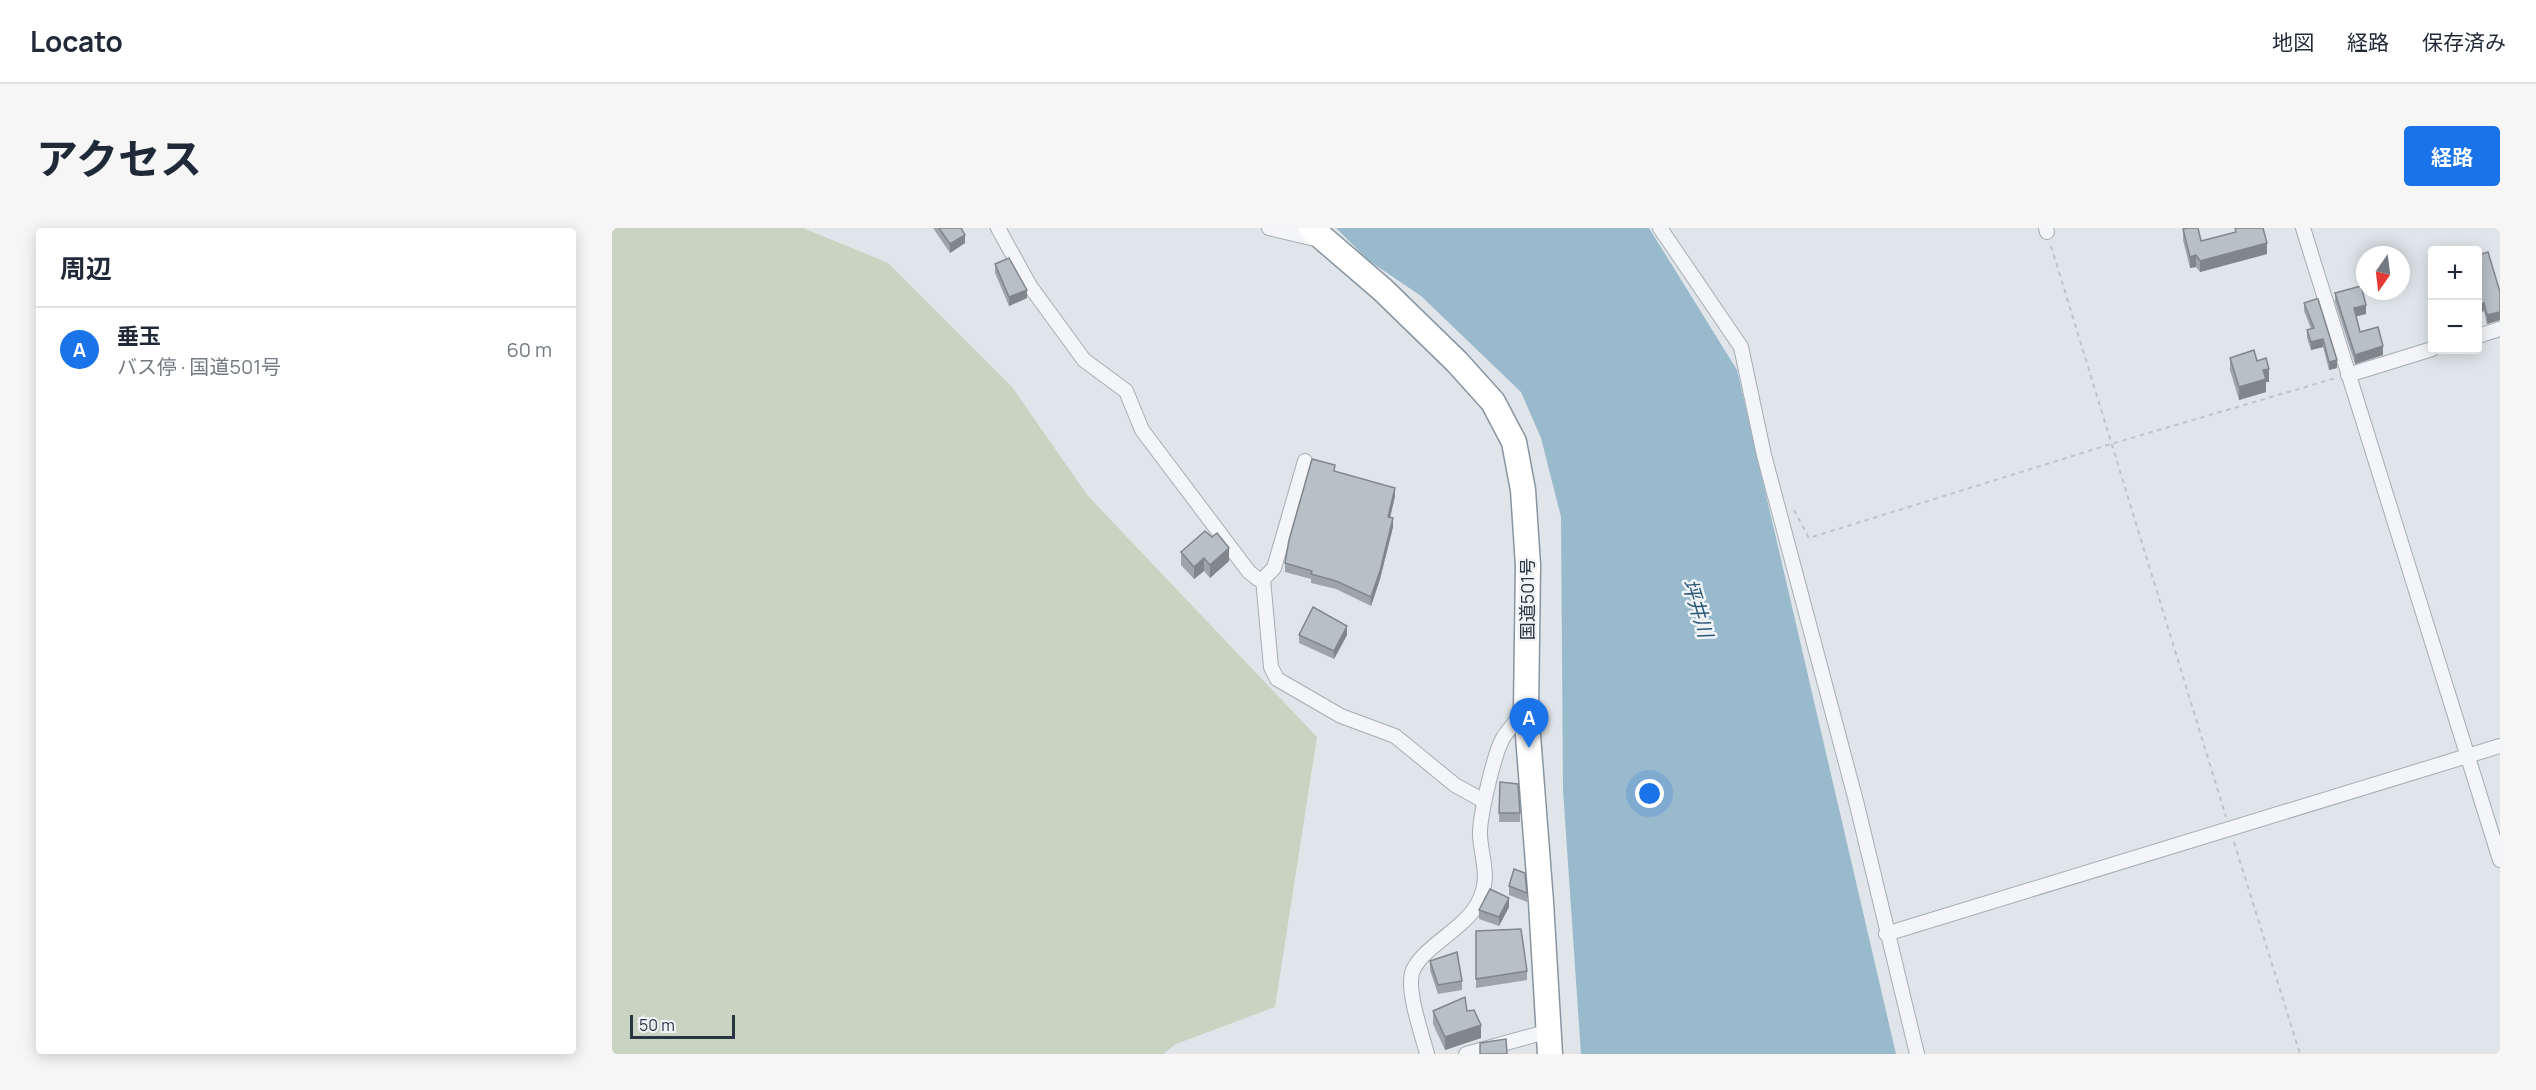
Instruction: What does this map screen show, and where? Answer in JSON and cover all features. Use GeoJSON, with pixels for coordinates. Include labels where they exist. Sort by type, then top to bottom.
{"type":"FeatureCollection","features":[{"type":"Feature","properties":{"kind":"highway","name":"国道501号"},"geometry":{"type":"LineString","coordinates":[[1317,235],[1383,290],[1457,362],[1493,402],[1514,442],[1523,490],[1528,565],[1526,710],[1550,1042]]}},
{"type":"Feature","properties":{"kind":"street"},"geometry":{"type":"LineString","coordinates":[[998,228],[1030,286],[1084,360],[1126,391],[1142,430],[1249,572],[1258,579],[1263,579]]}},
{"type":"Feature","properties":{"kind":"street"},"geometry":{"type":"LineString","coordinates":[[1269,228],[1291,235],[1317,235]]}},
{"type":"Feature","properties":{"kind":"street"},"geometry":{"type":"LineString","coordinates":[[1660,228],[1741,347],[1764,455],[1856,801],[1886,934],[1917,1054]]}},
{"type":"Feature","properties":{"kind":"street"},"geometry":{"type":"LineString","coordinates":[[2302,228],[2500,860]]}},
{"type":"Feature","properties":{"kind":"street"},"geometry":{"type":"LineString","coordinates":[[2482,335],[2500,329]]}},
{"type":"Feature","properties":{"kind":"street"},"geometry":{"type":"LineString","coordinates":[[2348,375],[2428,351]]}},
{"type":"Feature","properties":{"kind":"street"},"geometry":{"type":"LineString","coordinates":[[1263,579],[1274,568],[1305,461]]}},
{"type":"Feature","properties":{"kind":"street"},"geometry":{"type":"LineString","coordinates":[[1263,579],[1271,667],[1277,679],[1341,716],[1395,736],[1455,785],[1484,801]]}},
{"type":"Feature","properties":{"kind":"street"},"geometry":{"type":"LineString","coordinates":[[1427,1054],[1413,992],[1412,973],[1421,959],[1462,924],[1477,905],[1487,872],[1480,835],[1484,801],[1502,740],[1526,710]]}},
{"type":"Feature","properties":{"kind":"street"},"geometry":{"type":"LineString","coordinates":[[1886,934],[2500,746]]}},
{"type":"Feature","properties":{"kind":"street"},"geometry":{"type":"LineString","coordinates":[[1466,1054],[1550,1042]]}},
{"type":"Feature","properties":{"kind":"path"},"geometry":{"type":"LineString","coordinates":[[2046,230],[2300,1054]]}},
{"type":"Feature","properties":{"kind":"path"},"geometry":{"type":"LineString","coordinates":[[1792,507],[1809,538],[2111,444],[2348,375]]}},
{"type":"Feature","properties":{"kind":"green space"},"geometry":{"type":"Polygon","coordinates":[[[612,228],[803,228],[888,263],[1012,387],[1088,496],[1317,737],[1275,1007],[1176,1044],[1163,1054],[612,1054],[612,228]]]}},
{"type":"Feature","properties":{"kind":"water","name":"坪井川"},"geometry":{"type":"Polygon","coordinates":[[[1336,228],[1649,228],[1737,370],[1896,1054],[1581,1054],[1563,790],[1561,517],[1541,438],[1521,392],[1421,296],[1368,260],[1336,228]]]}},
{"type":"Feature","properties":{"kind":"building"},"geometry":{"type":"Polygon","coordinates":[[[939,228],[961,228],[965,235],[950,244],[939,228]]]}},
{"type":"Feature","properties":{"kind":"building"},"geometry":{"type":"Polygon","coordinates":[[[2198,228],[2201,241],[2236,232],[2235,228],[2263,228],[2267,243],[2200,261],[2196,255],[2190,257],[2183,229],[2198,228]]]}},
{"type":"Feature","properties":{"kind":"building"},"geometry":{"type":"Polygon","coordinates":[[[2488,252],[2500,292],[2500,312],[2487,315],[2484,303],[2482,304],[2482,254],[2488,252]]]}},
{"type":"Feature","properties":{"kind":"building"},"geometry":{"type":"Polygon","coordinates":[[[1009,258],[1027,290],[1009,297],[995,264],[1009,258]]]}},
{"type":"Feature","properties":{"kind":"building"},"geometry":{"type":"Polygon","coordinates":[[[2356,287],[2356,300],[2365,300],[2366,305],[2354,308],[2360,332],[2378,327],[2383,346],[2355,355],[2335,293],[2356,287]]]}},
{"type":"Feature","properties":{"kind":"building"},"geometry":{"type":"Polygon","coordinates":[[[2318,299],[2337,360],[2329,362],[2323,339],[2311,342],[2307,330],[2314,328],[2304,303],[2318,299]]]}},
{"type":"Feature","properties":{"kind":"building"},"geometry":{"type":"Polygon","coordinates":[[[2254,350],[2257,361],[2266,358],[2269,369],[2263,370],[2266,379],[2239,387],[2230,358],[2254,350]]]}},
{"type":"Feature","properties":{"kind":"building"},"geometry":{"type":"Polygon","coordinates":[[[1312,459],[1335,465],[1334,471],[1395,488],[1388,517],[1393,518],[1371,597],[1336,581],[1311,574],[1312,571],[1285,563],[1289,540],[1312,459]]]}},
{"type":"Feature","properties":{"kind":"building"},"geometry":{"type":"Polygon","coordinates":[[[1205,531],[1212,537],[1217,533],[1229,548],[1210,565],[1204,558],[1194,567],[1181,552],[1205,531]]]}},
{"type":"Feature","properties":{"kind":"building"},"geometry":{"type":"Polygon","coordinates":[[[1313,607],[1347,626],[1334,651],[1299,635],[1313,607]]]}},
{"type":"Feature","properties":{"kind":"building"},"geometry":{"type":"Polygon","coordinates":[[[1500,782],[1518,784],[1520,813],[1499,813],[1500,782]]]}},
{"type":"Feature","properties":{"kind":"building"},"geometry":{"type":"Polygon","coordinates":[[[1514,869],[1525,873],[1527,893],[1509,886],[1514,869]]]}},
{"type":"Feature","properties":{"kind":"building"},"geometry":{"type":"Polygon","coordinates":[[[1490,889],[1509,898],[1499,917],[1479,910],[1490,889]]]}},
{"type":"Feature","properties":{"kind":"building"},"geometry":{"type":"Polygon","coordinates":[[[1521,929],[1527,971],[1476,979],[1476,931],[1521,929]]]}},
{"type":"Feature","properties":{"kind":"building"},"geometry":{"type":"Polygon","coordinates":[[[1457,952],[1462,981],[1438,985],[1430,961],[1457,952]]]}},
{"type":"Feature","properties":{"kind":"building"},"geometry":{"type":"Polygon","coordinates":[[[1465,997],[1467,1011],[1474,1010],[1481,1025],[1445,1037],[1433,1011],[1465,997]]]}},
{"type":"Feature","properties":{"kind":"building"},"geometry":{"type":"Polygon","coordinates":[[[1506,1039],[1507,1054],[1480,1054],[1480,1043],[1506,1039]]]}},
{"type":"Feature","properties":{"kind":"place","name":"垂玉"},"geometry":{"type":"Point","coordinates":[1529,748]}}]}
